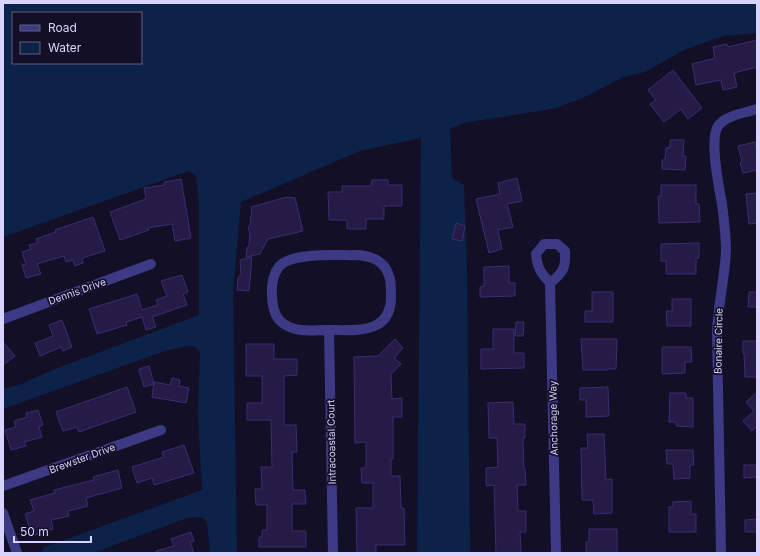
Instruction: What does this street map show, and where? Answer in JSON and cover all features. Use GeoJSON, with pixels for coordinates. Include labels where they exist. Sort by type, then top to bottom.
{"type":"FeatureCollection","features":[{"type":"Feature","properties":{"kind":"street","name":"Bonaire Circle"},"geometry":{"type":"LineString","coordinates":[[721,553],[717,317],[726,250],[725,228],[715,161],[715,138],[718,126],[728,118],[757,109]]}},
{"type":"Feature","properties":{"kind":"street"},"geometry":{"type":"LineString","coordinates":[[299,256],[371,256],[381,263],[388,272],[391,284],[390,307],[386,317],[378,325],[366,330],[329,330],[293,329],[282,324],[275,313],[272,302],[273,278],[278,267],[288,260],[299,256]]}},
{"type":"Feature","properties":{"kind":"street","name":"Dennis Drive"},"geometry":{"type":"LineString","coordinates":[[3,319],[151,264]]}},
{"type":"Feature","properties":{"kind":"street","name":"Anchorage Way"},"geometry":{"type":"LineString","coordinates":[[550,283],[556,553]]}},
{"type":"Feature","properties":{"kind":"street","name":"Intracoastal Court"},"geometry":{"type":"LineString","coordinates":[[329,330],[332,553]]}},
{"type":"Feature","properties":{"kind":"street","name":"Brewster Drive"},"geometry":{"type":"LineString","coordinates":[[3,486],[161,430]]}},
{"type":"Feature","properties":{"kind":"street"},"geometry":{"type":"LineString","coordinates":[[3,513],[17,553]]}},
{"type":"Feature","properties":{"kind":"water"},"geometry":{"type":"Polygon","coordinates":[[[3,3],[757,3],[757,33],[723,36],[684,50],[645,72],[623,77],[587,96],[557,108],[464,123],[450,129],[452,178],[464,185],[467,269],[470,553],[417,553],[421,138],[360,151],[241,202],[233,293],[237,553],[210,553],[207,521],[200,517],[187,518],[93,553],[44,553],[42,548],[202,490],[198,412],[200,353],[196,347],[186,346],[165,351],[3,409],[3,389],[19,385],[55,369],[199,315],[199,203],[196,176],[189,171],[3,237],[3,3]]]}},
{"type":"Feature","properties":{"kind":"building"},"geometry":{"type":"Polygon","coordinates":[[[757,40],[757,67],[734,73],[737,87],[723,90],[721,80],[696,85],[692,64],[715,58],[713,47],[727,44],[728,47],[757,40]]]}},
{"type":"Feature","properties":{"kind":"building"},"geometry":{"type":"Polygon","coordinates":[[[673,70],[702,108],[688,119],[681,109],[664,122],[650,104],[656,100],[648,90],[673,70]]]}},
{"type":"Feature","properties":{"kind":"building"},"geometry":{"type":"Polygon","coordinates":[[[670,140],[684,140],[683,156],[686,156],[685,170],[662,169],[662,160],[665,160],[666,148],[670,147],[670,140]]]}},
{"type":"Feature","properties":{"kind":"building"},"geometry":{"type":"Polygon","coordinates":[[[755,142],[757,150],[757,170],[743,173],[738,146],[755,142]]]}},
{"type":"Feature","properties":{"kind":"building"},"geometry":{"type":"Polygon","coordinates":[[[517,178],[522,201],[507,204],[513,227],[498,230],[502,249],[489,253],[476,199],[500,194],[498,183],[517,178]]]}},
{"type":"Feature","properties":{"kind":"building"},"geometry":{"type":"Polygon","coordinates":[[[181,179],[191,238],[175,241],[172,224],[148,228],[149,230],[120,240],[110,212],[146,199],[144,188],[164,185],[164,182],[181,179]]]}},
{"type":"Feature","properties":{"kind":"building"},"geometry":{"type":"Polygon","coordinates":[[[372,180],[388,180],[388,185],[402,185],[402,206],[384,206],[384,219],[366,219],[366,229],[347,229],[347,220],[329,220],[328,192],[342,192],[342,186],[371,186],[372,180]]]}},
{"type":"Feature","properties":{"kind":"building"},"geometry":{"type":"Polygon","coordinates":[[[661,185],[696,185],[696,204],[699,204],[700,222],[659,223],[658,196],[661,196],[661,185]]]}},
{"type":"Feature","properties":{"kind":"building"},"geometry":{"type":"Polygon","coordinates":[[[757,193],[757,223],[749,224],[746,194],[757,193]]]}},
{"type":"Feature","properties":{"kind":"building"},"geometry":{"type":"Polygon","coordinates":[[[287,197],[295,198],[303,231],[268,239],[260,254],[246,257],[247,248],[249,245],[250,233],[248,228],[251,223],[251,207],[287,197]]]}},
{"type":"Feature","properties":{"kind":"building"},"geometry":{"type":"Polygon","coordinates":[[[93,217],[105,251],[82,258],[83,263],[75,266],[73,260],[66,262],[64,256],[37,264],[41,274],[26,278],[22,265],[26,264],[22,252],[31,249],[29,245],[38,243],[36,239],[56,232],[55,230],[93,217]]]}},
{"type":"Feature","properties":{"kind":"building"},"geometry":{"type":"Polygon","coordinates":[[[456,223],[465,226],[462,241],[452,239],[456,223]]]}},
{"type":"Feature","properties":{"kind":"building"},"geometry":{"type":"Polygon","coordinates":[[[699,243],[699,258],[696,258],[696,274],[666,274],[666,261],[661,261],[661,244],[699,243]]]}},
{"type":"Feature","properties":{"kind":"building"},"geometry":{"type":"Polygon","coordinates":[[[252,257],[249,291],[237,290],[238,278],[241,274],[240,260],[252,257]]]}},
{"type":"Feature","properties":{"kind":"building"},"geometry":{"type":"Polygon","coordinates":[[[509,266],[509,283],[515,283],[515,296],[480,297],[480,287],[484,286],[484,267],[509,266]]]}},
{"type":"Feature","properties":{"kind":"building"},"geometry":{"type":"Polygon","coordinates":[[[182,275],[188,292],[183,294],[187,305],[152,317],[156,327],[146,330],[142,317],[126,322],[127,325],[97,334],[89,309],[137,294],[142,310],[158,305],[156,300],[167,296],[161,281],[182,275]]]}},
{"type":"Feature","properties":{"kind":"building"},"geometry":{"type":"Polygon","coordinates":[[[592,292],[613,292],[613,322],[585,322],[585,311],[592,311],[592,292]]]}},
{"type":"Feature","properties":{"kind":"building"},"geometry":{"type":"Polygon","coordinates":[[[749,292],[757,292],[757,307],[748,307],[749,292]]]}},
{"type":"Feature","properties":{"kind":"building"},"geometry":{"type":"Polygon","coordinates":[[[672,299],[691,299],[691,326],[667,326],[666,311],[672,311],[672,299]]]}},
{"type":"Feature","properties":{"kind":"building"},"geometry":{"type":"Polygon","coordinates":[[[62,320],[72,347],[63,351],[61,347],[40,356],[35,343],[53,336],[49,325],[62,320]]]}},
{"type":"Feature","properties":{"kind":"building"},"geometry":{"type":"Polygon","coordinates":[[[516,322],[524,322],[523,336],[515,336],[516,322]]]}},
{"type":"Feature","properties":{"kind":"building"},"geometry":{"type":"Polygon","coordinates":[[[493,329],[514,329],[514,353],[524,353],[524,368],[481,369],[481,349],[493,349],[493,329]]]}},
{"type":"Feature","properties":{"kind":"building"},"geometry":{"type":"Polygon","coordinates":[[[395,339],[403,348],[394,358],[401,364],[391,374],[392,399],[402,398],[402,417],[393,417],[393,459],[391,459],[391,476],[400,476],[401,508],[404,508],[405,545],[376,545],[376,553],[357,553],[356,508],[373,508],[373,483],[362,483],[361,468],[366,468],[366,442],[355,443],[354,357],[378,356],[395,339]]]}},
{"type":"Feature","properties":{"kind":"building"},"geometry":{"type":"Polygon","coordinates":[[[581,339],[617,339],[616,369],[583,370],[581,339]]]}},
{"type":"Feature","properties":{"kind":"building"},"geometry":{"type":"Polygon","coordinates":[[[743,341],[757,341],[757,377],[745,377],[743,341]]]}},
{"type":"Feature","properties":{"kind":"building"},"geometry":{"type":"Polygon","coordinates":[[[3,342],[15,356],[3,365],[3,342]]]}},
{"type":"Feature","properties":{"kind":"building"},"geometry":{"type":"Polygon","coordinates":[[[246,344],[274,344],[274,359],[297,359],[297,375],[284,376],[284,425],[296,425],[297,452],[292,452],[293,490],[305,490],[306,504],[292,504],[292,531],[306,531],[306,547],[259,547],[259,537],[262,537],[262,530],[267,530],[267,505],[256,505],[255,489],[262,489],[261,467],[272,467],[271,420],[247,420],[247,403],[262,403],[262,376],[246,376],[246,344]]]}},
{"type":"Feature","properties":{"kind":"building"},"geometry":{"type":"Polygon","coordinates":[[[662,347],[691,347],[692,362],[685,362],[685,373],[662,374],[662,347]]]}},
{"type":"Feature","properties":{"kind":"building"},"geometry":{"type":"Polygon","coordinates":[[[149,366],[154,384],[144,387],[139,369],[149,366]]]}},
{"type":"Feature","properties":{"kind":"building"},"geometry":{"type":"Polygon","coordinates":[[[172,378],[180,380],[179,386],[189,388],[186,403],[152,397],[154,382],[170,385],[172,378]]]}},
{"type":"Feature","properties":{"kind":"building"},"geometry":{"type":"Polygon","coordinates":[[[127,387],[136,412],[79,432],[77,427],[63,431],[56,412],[127,387]]]}},
{"type":"Feature","properties":{"kind":"building"},"geometry":{"type":"Polygon","coordinates":[[[608,387],[609,416],[586,417],[586,400],[580,400],[580,388],[608,387]]]}},
{"type":"Feature","properties":{"kind":"building"},"geometry":{"type":"Polygon","coordinates":[[[757,392],[757,426],[752,431],[743,421],[754,411],[746,402],[757,392]]]}},
{"type":"Feature","properties":{"kind":"building"},"geometry":{"type":"Polygon","coordinates":[[[670,393],[686,393],[686,398],[693,398],[693,427],[676,426],[676,422],[669,422],[670,393]]]}},
{"type":"Feature","properties":{"kind":"building"},"geometry":{"type":"Polygon","coordinates":[[[513,402],[514,424],[525,424],[525,438],[523,438],[526,485],[517,485],[518,511],[526,511],[526,532],[520,532],[521,553],[496,553],[494,485],[486,486],[486,468],[498,467],[497,438],[489,438],[488,403],[513,402]]]}},
{"type":"Feature","properties":{"kind":"building"},"geometry":{"type":"Polygon","coordinates":[[[38,410],[43,425],[39,427],[42,437],[24,442],[26,446],[11,450],[5,430],[16,427],[14,421],[27,417],[26,413],[38,410]]]}},
{"type":"Feature","properties":{"kind":"building"},"geometry":{"type":"Polygon","coordinates":[[[587,434],[604,434],[606,480],[612,479],[612,513],[594,514],[593,500],[582,500],[581,448],[588,448],[587,434]]]}},
{"type":"Feature","properties":{"kind":"building"},"geometry":{"type":"Polygon","coordinates":[[[184,445],[194,473],[154,485],[152,478],[137,483],[132,467],[164,457],[162,452],[184,445]]]}},
{"type":"Feature","properties":{"kind":"building"},"geometry":{"type":"Polygon","coordinates":[[[666,450],[693,450],[694,465],[690,465],[690,478],[674,479],[673,464],[667,464],[666,450]]]}},
{"type":"Feature","properties":{"kind":"building"},"geometry":{"type":"Polygon","coordinates":[[[744,465],[757,465],[757,477],[744,478],[744,465]]]}},
{"type":"Feature","properties":{"kind":"building"},"geometry":{"type":"Polygon","coordinates":[[[118,470],[122,488],[86,498],[88,506],[68,511],[69,516],[51,520],[53,529],[32,536],[25,514],[34,511],[30,500],[55,493],[54,490],[94,480],[93,477],[118,470]]]}},
{"type":"Feature","properties":{"kind":"building"},"geometry":{"type":"Polygon","coordinates":[[[691,501],[691,514],[696,514],[696,532],[669,532],[669,507],[673,507],[673,502],[691,501]]]}},
{"type":"Feature","properties":{"kind":"building"},"geometry":{"type":"Polygon","coordinates":[[[757,519],[757,532],[745,532],[745,520],[757,519]]]}},
{"type":"Feature","properties":{"kind":"building"},"geometry":{"type":"Polygon","coordinates":[[[589,529],[617,529],[617,553],[586,553],[586,542],[589,542],[589,529]]]}},
{"type":"Feature","properties":{"kind":"building"},"geometry":{"type":"Polygon","coordinates":[[[191,532],[194,541],[190,542],[194,553],[156,553],[156,551],[174,546],[171,539],[191,532]]]}}]}
